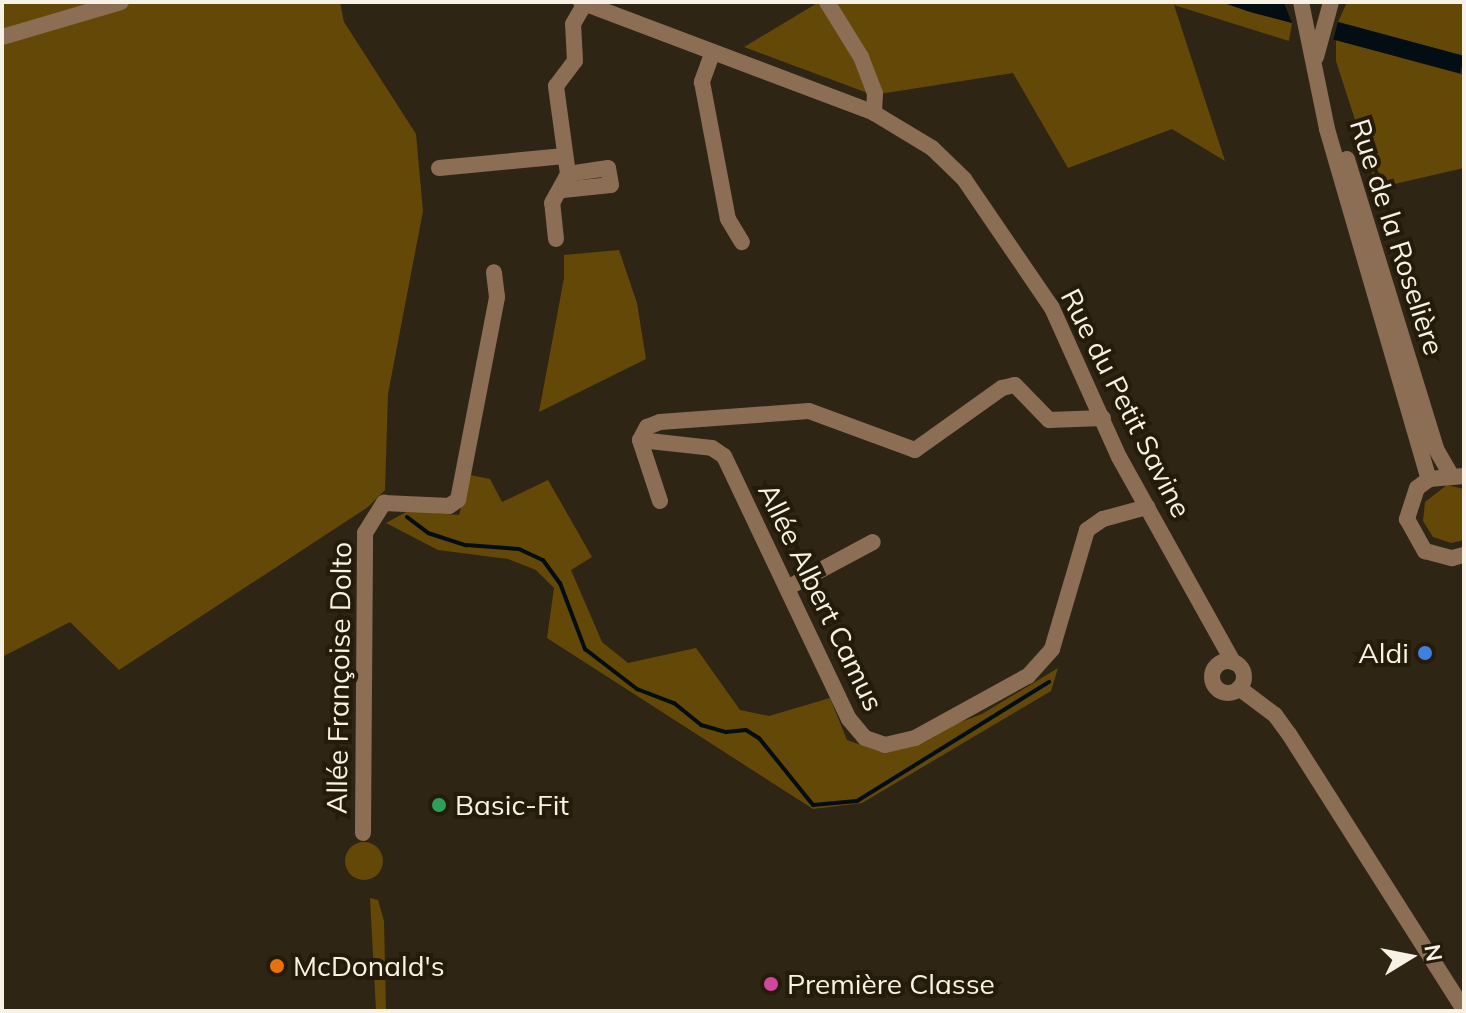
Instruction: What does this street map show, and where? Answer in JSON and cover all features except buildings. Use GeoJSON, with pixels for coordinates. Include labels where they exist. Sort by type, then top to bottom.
{"type":"FeatureCollection","features":[{"type":"Feature","properties":{"kind":"street"},"geometry":{"type":"LineString","coordinates":[[2,37],[121,2]]}},
{"type":"Feature","properties":{"kind":"street"},"geometry":{"type":"LineString","coordinates":[[827,2],[861,57],[875,93],[874,113]]}},
{"type":"Feature","properties":{"kind":"street","name":"Rue de la Roselière"},"geometry":{"type":"LineString","coordinates":[[1301,2],[1325,106],[1327,129],[1429,479]]}},
{"type":"Feature","properties":{"kind":"street","name":"Rue de la Roselière"},"geometry":{"type":"LineString","coordinates":[[1315,59],[1331,2]]}},
{"type":"Feature","properties":{"kind":"street"},"geometry":{"type":"LineString","coordinates":[[556,239],[552,203],[566,182],[556,86],[575,61],[573,24],[583,3]]}},
{"type":"Feature","properties":{"kind":"street","name":"Rue du Petit Savine"},"geometry":{"type":"LineString","coordinates":[[583,3],[874,113],[932,148],[964,179],[1052,308],[1147,507],[1206,608],[1225,663],[1243,672],[1239,688],[1229,693],[1215,686],[1212,675],[1225,663]]}},
{"type":"Feature","properties":{"kind":"street"},"geometry":{"type":"LineString","coordinates":[[712,54],[702,82],[728,219],[742,242]]}},
{"type":"Feature","properties":{"kind":"street","name":"Rue de la Roselière"},"geometry":{"type":"LineString","coordinates":[[1325,106],[1337,127],[1436,449],[1457,475]]}},
{"type":"Feature","properties":{"kind":"street"},"geometry":{"type":"LineString","coordinates":[[439,168],[564,156]]}},
{"type":"Feature","properties":{"kind":"street","name":"Allée Françoise Dolto"},"geometry":{"type":"LineString","coordinates":[[363,833],[365,533],[384,503],[449,506],[458,500],[497,297],[494,272]]}},
{"type":"Feature","properties":{"kind":"street"},"geometry":{"type":"LineString","coordinates":[[660,501],[640,440],[647,427],[660,422],[785,409],[809,411],[915,450],[1002,388],[1015,385],[1049,420],[1103,418]]}},
{"type":"Feature","properties":{"kind":"street","name":"Allée Albert Camus"},"geometry":{"type":"LineString","coordinates":[[640,440],[718,451],[789,587],[849,719],[875,743],[915,738],[1028,676],[1052,649],[1087,530],[1103,519],[1147,507]]}},
{"type":"Feature","properties":{"kind":"street"},"geometry":{"type":"LineString","coordinates":[[1457,475],[1429,479],[1408,504],[1411,533],[1437,556],[1464,555]]}},
{"type":"Feature","properties":{"kind":"street"},"geometry":{"type":"LineString","coordinates":[[789,587],[873,542]]}},
{"type":"Feature","properties":{"kind":"street","name":"Rue du Petit Savine"},"geometry":{"type":"LineString","coordinates":[[1239,688],[1275,715],[1289,734],[1464,1010]]}},
{"type":"Feature","properties":{"kind":"shaded area"},"geometry":{"type":"Polygon","coordinates":[[[2,2],[340,2],[344,22],[416,134],[423,211],[388,394],[385,490],[368,507],[119,670],[70,622],[2,657],[2,2]]]}},
{"type":"Feature","properties":{"kind":"shaded area"},"geometry":{"type":"Polygon","coordinates":[[[819,2],[1221,2],[1292,23],[1289,41],[1174,5],[1225,161],[1172,129],[1068,168],[1013,73],[873,95],[744,47],[819,2]]]}},
{"type":"Feature","properties":{"kind":"shaded area"},"geometry":{"type":"Polygon","coordinates":[[[1221,2],[1284,3],[1292,23],[1250,12],[1221,2]]]}},
{"type":"Feature","properties":{"kind":"shaded area"},"geometry":{"type":"Polygon","coordinates":[[[1347,2],[1464,2],[1464,56],[1338,22],[1347,2]]]}},
{"type":"Feature","properties":{"kind":"shaded area"},"geometry":{"type":"Polygon","coordinates":[[[1338,22],[1464,56],[1460,73],[1333,39],[1338,22]]]}},
{"type":"Feature","properties":{"kind":"shaded area"},"geometry":{"type":"Polygon","coordinates":[[[1336,40],[1464,75],[1464,168],[1377,188],[1336,61],[1336,40]]]}},
{"type":"Feature","properties":{"kind":"shaded area"},"geometry":{"type":"Polygon","coordinates":[[[619,250],[637,303],[646,359],[539,412],[564,278],[564,255],[619,250]]]}},
{"type":"Feature","properties":{"kind":"shaded area"},"geometry":{"type":"Polygon","coordinates":[[[470,475],[490,479],[502,502],[548,480],[592,557],[571,570],[602,642],[628,663],[696,648],[740,710],[769,716],[830,698],[847,740],[881,752],[982,714],[1058,668],[1051,691],[862,803],[813,809],[547,638],[554,588],[536,570],[508,559],[438,550],[386,523],[408,511],[459,515],[470,475]]]}},
{"type":"Feature","properties":{"kind":"shaded area"},"geometry":{"type":"Polygon","coordinates":[[[1447,485],[1464,489],[1464,540],[1451,543],[1433,537],[1423,521],[1425,502],[1447,485]]]}},
{"type":"Feature","properties":{"kind":"shaded area"},"geometry":{"type":"Polygon","coordinates":[[[364,842],[378,847],[383,861],[378,875],[364,880],[350,875],[345,861],[350,847],[364,842]]]}},
{"type":"Feature","properties":{"kind":"shaded area"},"geometry":{"type":"Polygon","coordinates":[[[370,898],[378,900],[384,921],[386,1011],[376,1011],[370,898]]]}},
{"type":"Feature","properties":{"kind":"waterway"},"geometry":{"type":"LineString","coordinates":[[407,517],[428,533],[466,545],[519,549],[543,560],[560,583],[585,649],[637,689],[674,703],[701,725],[726,732],[746,730],[759,738],[813,805],[857,801],[1049,682]]}},
{"type":"Feature","properties":{"kind":"place","name":"Aldi"},"geometry":{"type":"Point","coordinates":[1425,653]}},
{"type":"Feature","properties":{"kind":"place","name":"Basic-Fit"},"geometry":{"type":"Point","coordinates":[439,805]}},
{"type":"Feature","properties":{"kind":"place","name":"McDonald's"},"geometry":{"type":"Point","coordinates":[277,966]}},
{"type":"Feature","properties":{"kind":"place","name":"Première Classe"},"geometry":{"type":"Point","coordinates":[771,984]}}]}
